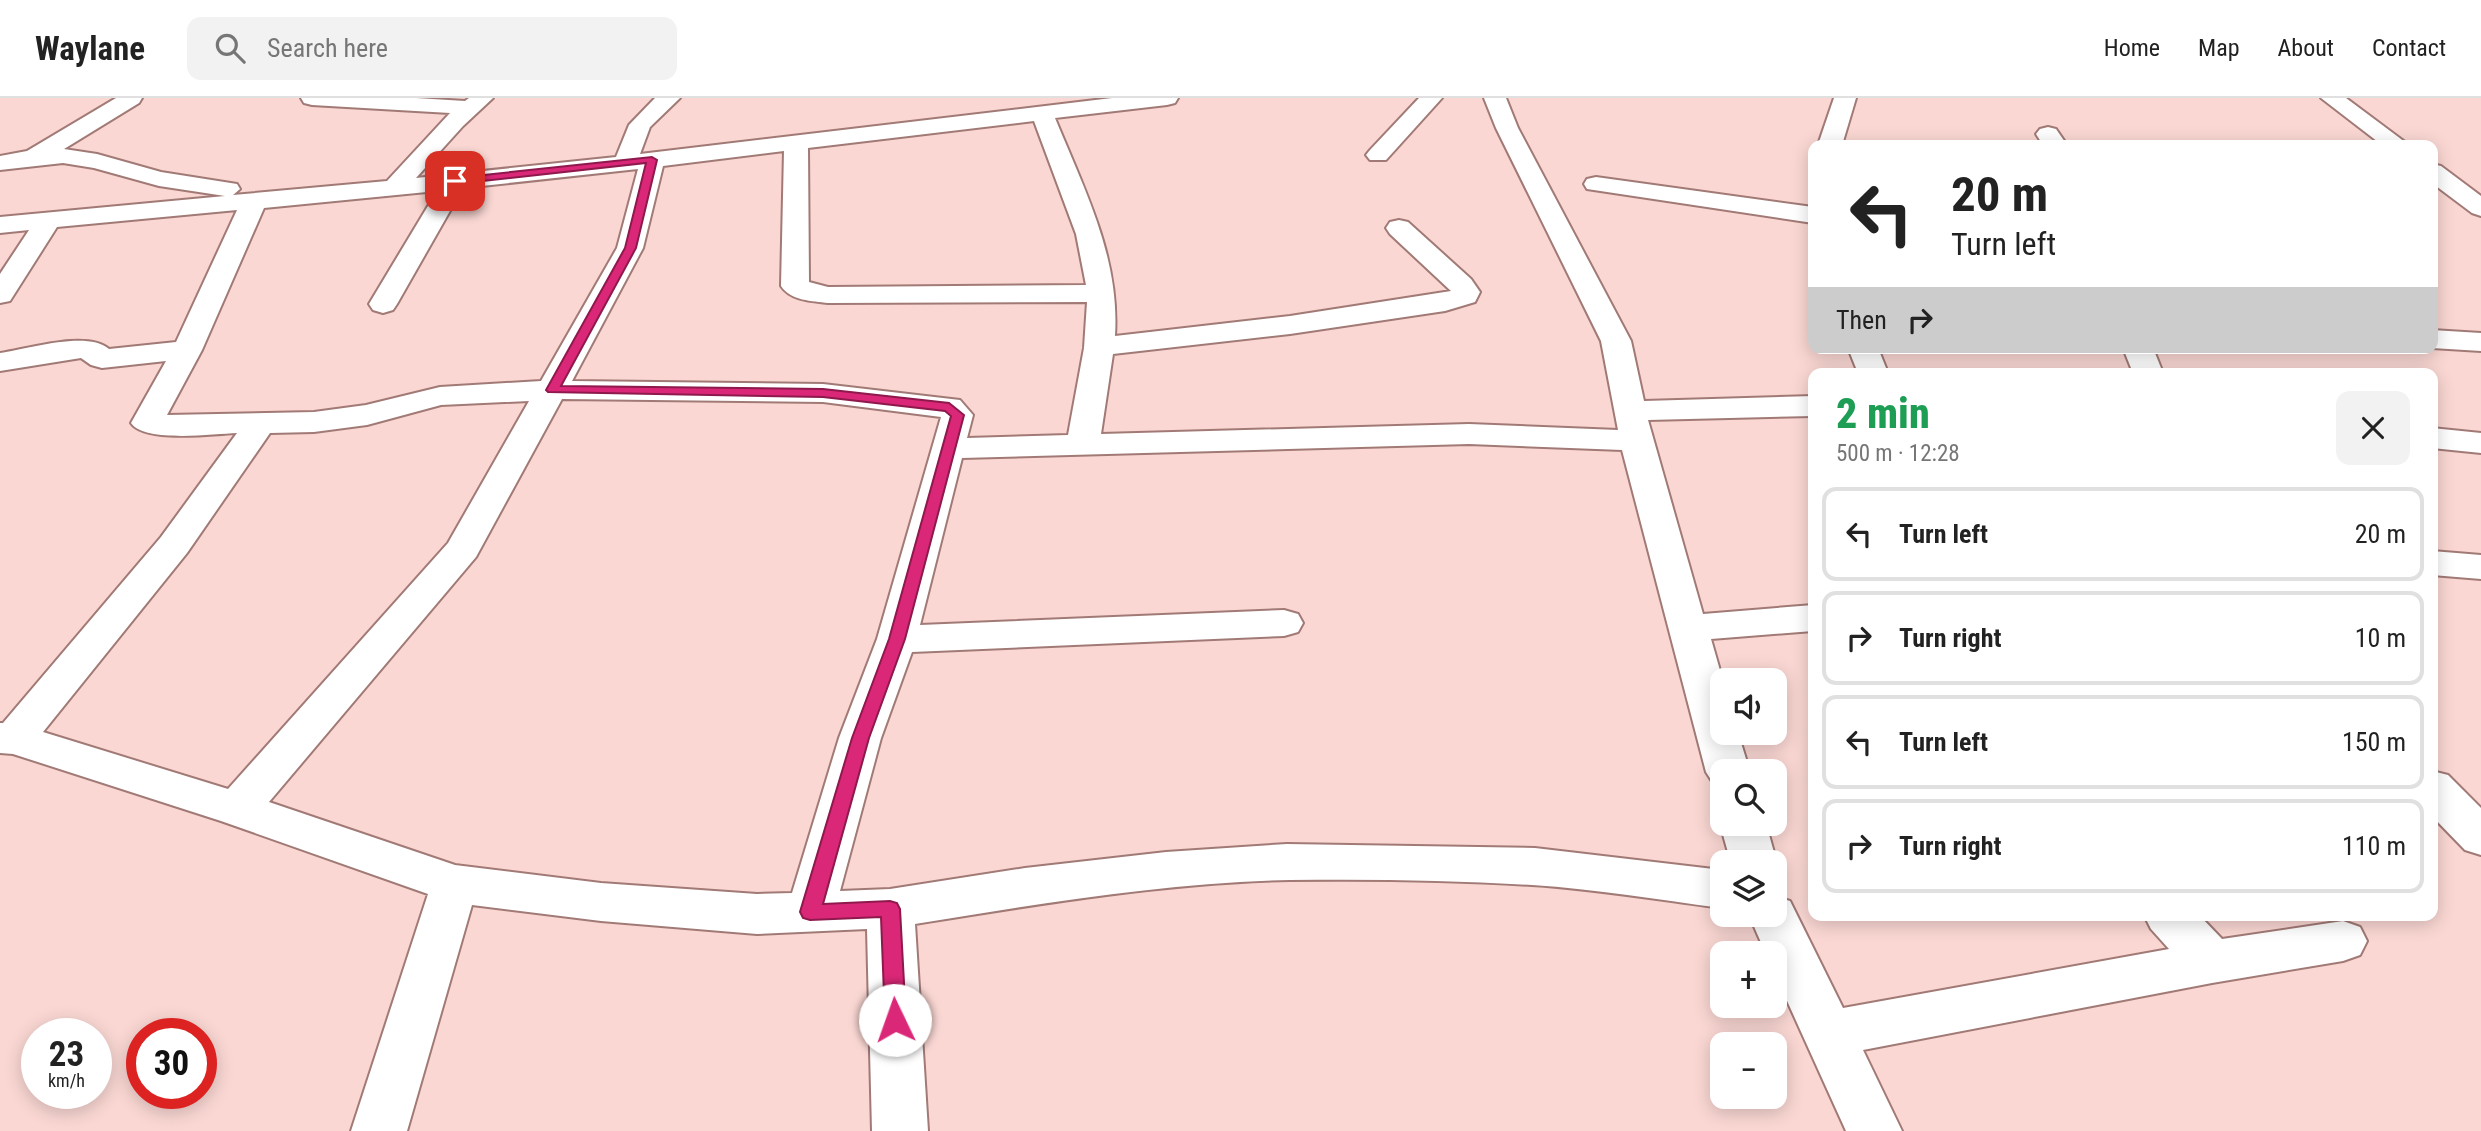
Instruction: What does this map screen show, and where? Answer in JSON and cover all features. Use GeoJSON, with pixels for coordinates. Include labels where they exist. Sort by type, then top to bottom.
{"type":"FeatureCollection","features":[{"type":"Feature","properties":{"kind":"street"},"geometry":{"type":"LineString","coordinates":[[0,179],[131,98]]}},
{"type":"Feature","properties":{"kind":"street"},"geometry":{"type":"LineString","coordinates":[[312,98],[475,103]]}},
{"type":"Feature","properties":{"kind":"street"},"geometry":{"type":"LineString","coordinates":[[237,809],[463,549],[630,248],[639,161],[631,140],[638,126],[669,98]]}},
{"type":"Feature","properties":{"kind":"street"},"geometry":{"type":"LineString","coordinates":[[0,225],[639,161],[1043,115],[1167,98]]}},
{"type":"Feature","properties":{"kind":"street"},"geometry":{"type":"LineString","coordinates":[[1378,155],[1431,98]]}},
{"type":"Feature","properties":{"kind":"street"},"geometry":{"type":"LineString","coordinates":[[1495,98],[1507,128],[1616,341],[1633,426],[1724,759]]}},
{"type":"Feature","properties":{"kind":"street"},"geometry":{"type":"LineString","coordinates":[[1832,140],[1845,98]]}},
{"type":"Feature","properties":{"kind":"street"},"geometry":{"type":"LineString","coordinates":[[2332,98],[2390,140]]}},
{"type":"Feature","properties":{"kind":"street"},"geometry":{"type":"LineString","coordinates":[[395,187],[475,103]]}},
{"type":"Feature","properties":{"kind":"street"},"geometry":{"type":"LineString","coordinates":[[1043,115],[1094,253],[1099,293],[1100,347],[1083,444]]}},
{"type":"Feature","properties":{"kind":"street"},"geometry":{"type":"LineString","coordinates":[[796,143],[795,286],[807,292],[828,295],[1099,293]]}},
{"type":"Feature","properties":{"kind":"street"},"geometry":{"type":"LineString","coordinates":[[0,163],[63,156],[97,161],[159,178],[284,198]]}},
{"type":"Feature","properties":{"kind":"street"},"geometry":{"type":"LineString","coordinates":[[2438,176],[2481,208]]}},
{"type":"Feature","properties":{"kind":"street"},"geometry":{"type":"LineString","coordinates":[[383,304],[455,181]]}},
{"type":"Feature","properties":{"kind":"street"},"geometry":{"type":"LineString","coordinates":[[1596,184],[1808,214]]}},
{"type":"Feature","properties":{"kind":"street"},"geometry":{"type":"LineString","coordinates":[[254,201],[187,350],[147,423],[259,425],[314,422],[367,415],[439,396],[553,390],[823,393],[949,407],[957,415],[897,639],[860,738],[810,912]]}},
{"type":"Feature","properties":{"kind":"street"},"geometry":{"type":"LineString","coordinates":[[0,295],[48,221]]}},
{"type":"Feature","properties":{"kind":"street"},"geometry":{"type":"LineString","coordinates":[[1100,347],[1290,325],[1445,302],[1465,296],[1466,292],[1461,285],[1399,228]]}},
{"type":"Feature","properties":{"kind":"street"},"geometry":{"type":"LineString","coordinates":[[2438,338],[2481,342]]}},
{"type":"Feature","properties":{"kind":"street"},"geometry":{"type":"LineString","coordinates":[[0,362],[81,349],[92,350],[102,359],[187,350]]}},
{"type":"Feature","properties":{"kind":"street"},"geometry":{"type":"LineString","coordinates":[[947,448],[1469,434],[1633,426],[1808,407]]}},
{"type":"Feature","properties":{"kind":"street"},"geometry":{"type":"LineString","coordinates":[[259,425],[174,545],[7,738],[237,809],[455,884],[601,902],[757,914],[890,909],[1025,887],[1287,862],[1442,863],[1535,867],[1710,888]]}},
{"type":"Feature","properties":{"kind":"street"},"geometry":{"type":"LineString","coordinates":[[2438,439],[2481,443]]}},
{"type":"Feature","properties":{"kind":"street"},"geometry":{"type":"LineString","coordinates":[[2438,563],[2481,567]]}},
{"type":"Feature","properties":{"kind":"street"},"geometry":{"type":"LineString","coordinates":[[1687,627],[1746,625],[1808,619]]}},
{"type":"Feature","properties":{"kind":"street"},"geometry":{"type":"LineString","coordinates":[[897,639],[1284,623]]}},
{"type":"Feature","properties":{"kind":"street"},"geometry":{"type":"LineString","coordinates":[[2438,793],[2481,837]]}},
{"type":"Feature","properties":{"kind":"street"},"geometry":{"type":"LineString","coordinates":[[379,1131],[455,884]]}},
{"type":"Feature","properties":{"kind":"street"},"geometry":{"type":"LineString","coordinates":[[890,909],[900,1131]]}},
{"type":"Feature","properties":{"kind":"street"},"geometry":{"type":"LineString","coordinates":[[2174,921],[2212,962]]}},
{"type":"Feature","properties":{"kind":"street"},"geometry":{"type":"LineString","coordinates":[[1779,927],[1874,1131]]}},
{"type":"Feature","properties":{"kind":"street"},"geometry":{"type":"LineString","coordinates":[[1828,1034],[2212,962],[2343,941]]}},
{"type":"Feature","properties":{"kind":"route"},"geometry":{"type":"LineString","coordinates":[[455,181],[652,160],[630,248],[553,390],[823,393],[949,407],[955,411],[957,415],[897,639],[860,738],[810,912],[890,909],[895,1020]]}}]}
